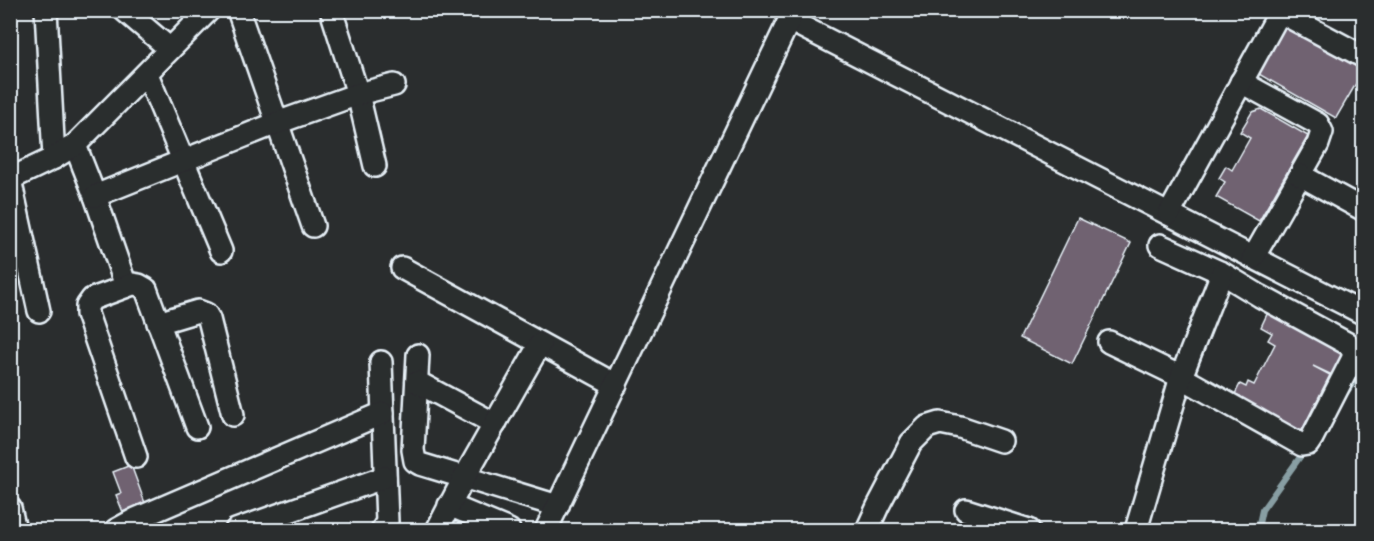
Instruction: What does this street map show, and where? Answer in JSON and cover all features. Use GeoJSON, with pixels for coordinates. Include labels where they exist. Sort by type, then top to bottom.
{"type":"FeatureCollection","features":[{"type":"Feature","properties":{"kind":"street"},"geometry":{"type":"LineString","coordinates":[[46,10],[54,158]]}},
{"type":"Feature","properties":{"kind":"street"},"geometry":{"type":"LineString","coordinates":[[124,10],[170,49]]}},
{"type":"Feature","properties":{"kind":"street"},"geometry":{"type":"LineString","coordinates":[[39,311],[10,179],[75,145],[209,10]]}},
{"type":"Feature","properties":{"kind":"street"},"geometry":{"type":"LineString","coordinates":[[238,10],[313,226]]}},
{"type":"Feature","properties":{"kind":"street"},"geometry":{"type":"LineString","coordinates":[[331,10],[358,94],[375,166]]}},
{"type":"Feature","properties":{"kind":"street"},"geometry":{"type":"LineString","coordinates":[[1169,214],[1280,11],[1364,57]]}},
{"type":"Feature","properties":{"kind":"street"},"geometry":{"type":"LineString","coordinates":[[546,531],[791,15],[1364,314]]}},
{"type":"Feature","properties":{"kind":"street"},"geometry":{"type":"LineString","coordinates":[[147,74],[222,251]]}},
{"type":"Feature","properties":{"kind":"street"},"geometry":{"type":"LineString","coordinates":[[1241,82],[1318,124],[1322,132],[1318,144],[1253,258]]}},
{"type":"Feature","properties":{"kind":"street"},"geometry":{"type":"LineString","coordinates":[[95,196],[277,123],[358,94],[394,86]]}},
{"type":"Feature","properties":{"kind":"street"},"geometry":{"type":"LineString","coordinates":[[75,145],[126,286]]}},
{"type":"Feature","properties":{"kind":"street"},"geometry":{"type":"LineString","coordinates":[[1300,175],[1364,210]]}},
{"type":"Feature","properties":{"kind":"street"},"geometry":{"type":"LineString","coordinates":[[1109,342],[1181,377],[1292,441],[1302,445],[1308,444],[1312,438],[1353,358],[1353,351],[1348,344],[1222,273],[1160,245]]}},
{"type":"Feature","properties":{"kind":"street"},"geometry":{"type":"LineString","coordinates":[[402,268],[616,385]]}},
{"type":"Feature","properties":{"kind":"street"},"geometry":{"type":"LineString","coordinates":[[1260,296],[1274,268]]}},
{"type":"Feature","properties":{"kind":"street"},"geometry":{"type":"LineString","coordinates":[[1136,531],[1181,377],[1222,273]]}},
{"type":"Feature","properties":{"kind":"street"},"geometry":{"type":"LineString","coordinates":[[136,457],[87,314],[87,306],[92,299],[133,284],[146,289],[197,428]]}},
{"type":"Feature","properties":{"kind":"street"},"geometry":{"type":"LineString","coordinates":[[158,323],[198,311],[206,314],[233,415]]}},
{"type":"Feature","properties":{"kind":"street"},"geometry":{"type":"LineString","coordinates":[[437,531],[449,505],[540,344]]}},
{"type":"Feature","properties":{"kind":"street"},"geometry":{"type":"LineString","coordinates":[[418,355],[412,450],[415,461],[558,507]]}},
{"type":"Feature","properties":{"kind":"street"},"geometry":{"type":"LineString","coordinates":[[381,362],[387,522],[382,531]]}},
{"type":"Feature","properties":{"kind":"street"},"geometry":{"type":"LineString","coordinates":[[417,382],[495,424]]}},
{"type":"Feature","properties":{"kind":"street"},"geometry":{"type":"LineString","coordinates":[[116,531],[136,519],[383,413]]}},
{"type":"Feature","properties":{"kind":"street"},"geometry":{"type":"LineString","coordinates":[[867,531],[912,443],[927,427],[940,423],[960,427],[1001,441]]}},
{"type":"Feature","properties":{"kind":"street"},"geometry":{"type":"LineString","coordinates":[[236,531],[385,477]]}},
{"type":"Feature","properties":{"kind":"street"},"geometry":{"type":"LineString","coordinates":[[449,505],[509,531]]}},
{"type":"Feature","properties":{"kind":"street"},"geometry":{"type":"LineString","coordinates":[[10,508],[15,531]]}},
{"type":"Feature","properties":{"kind":"street"},"geometry":{"type":"LineString","coordinates":[[966,510],[1029,531]]}},
{"type":"Feature","properties":{"kind":"building"},"geometry":{"type":"Polygon","coordinates":[[[1281,20],[1364,67],[1336,118],[1257,73],[1281,20]]]}},
{"type":"Feature","properties":{"kind":"building"},"geometry":{"type":"Polygon","coordinates":[[[1261,109],[1308,136],[1259,221],[1216,197],[1225,182],[1219,178],[1226,166],[1232,170],[1250,138],[1240,132],[1252,112],[1261,109]]]}},
{"type":"Feature","properties":{"kind":"building"},"geometry":{"type":"Polygon","coordinates":[[[1078,218],[1131,243],[1072,364],[1020,338],[1078,218]]]}},
{"type":"Feature","properties":{"kind":"building"},"geometry":{"type":"Polygon","coordinates":[[[1269,310],[1345,350],[1332,375],[1313,366],[1330,375],[1300,434],[1238,401],[1240,396],[1235,394],[1240,384],[1246,387],[1248,382],[1254,385],[1275,344],[1268,340],[1272,333],[1261,327],[1269,310]]]}},
{"type":"Feature","properties":{"kind":"building"},"geometry":{"type":"Polygon","coordinates":[[[131,465],[145,503],[123,512],[116,495],[121,493],[113,472],[131,465]]]}},
{"type":"Feature","properties":{"kind":"waterway"},"geometry":{"type":"LineString","coordinates":[[1346,393],[1364,368]]}},
{"type":"Feature","properties":{"kind":"waterway"},"geometry":{"type":"LineString","coordinates":[[1259,530],[1262,510],[1305,450]]}}]}
